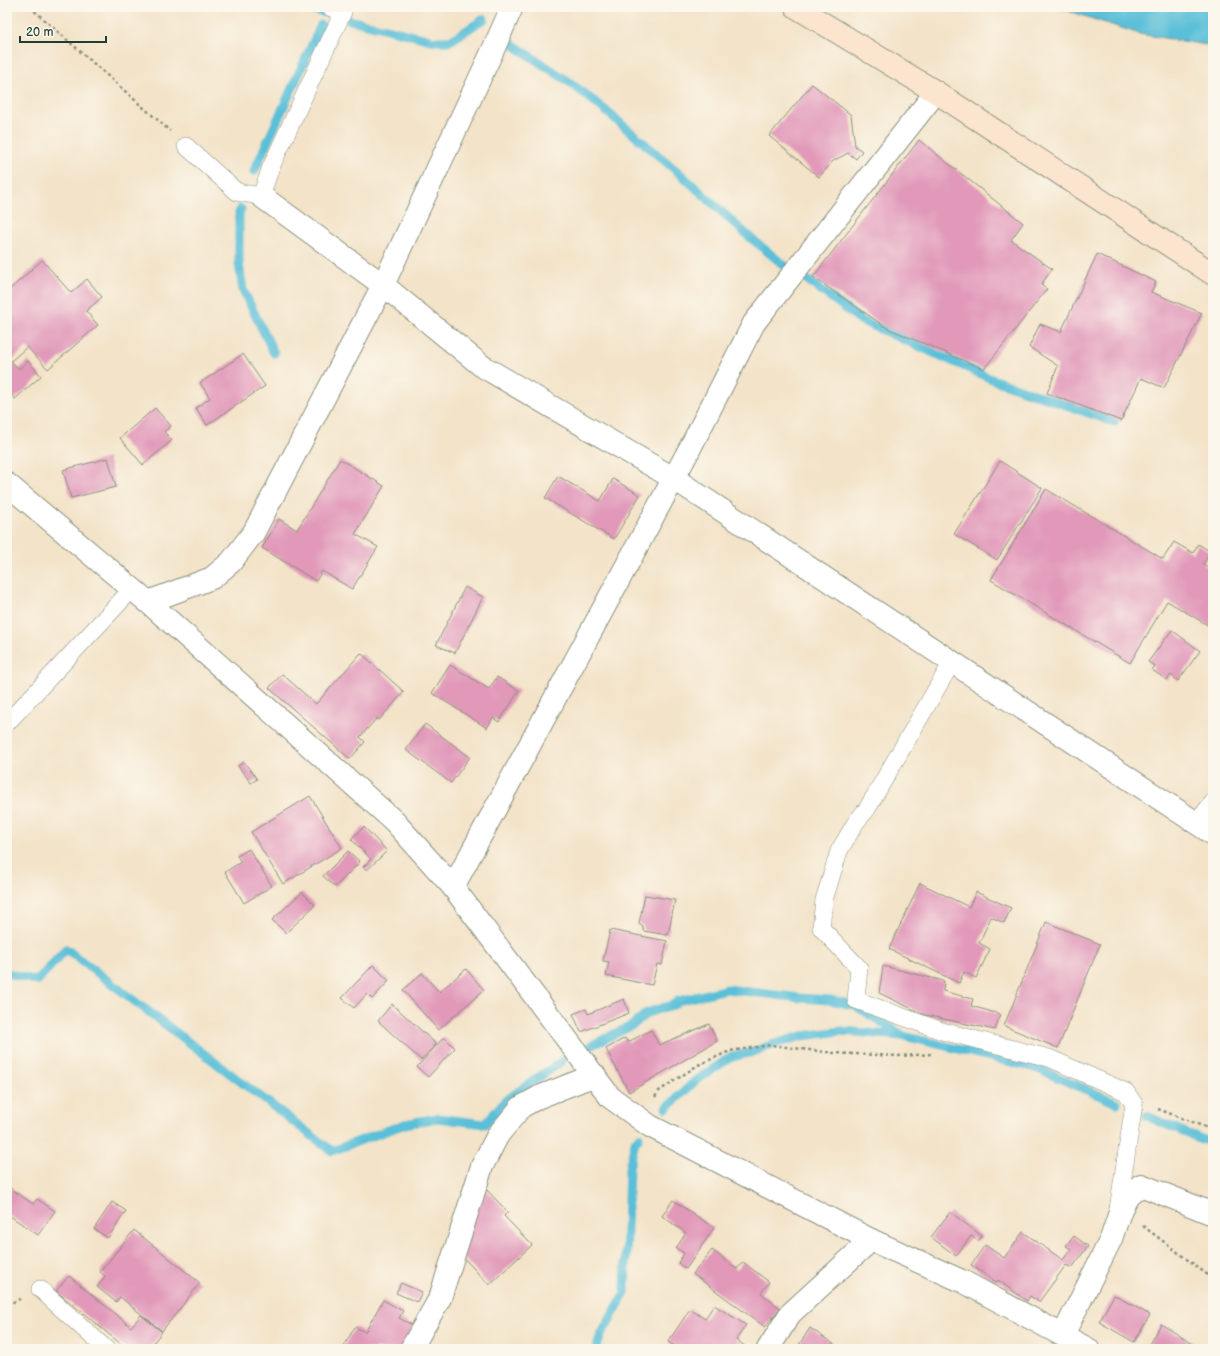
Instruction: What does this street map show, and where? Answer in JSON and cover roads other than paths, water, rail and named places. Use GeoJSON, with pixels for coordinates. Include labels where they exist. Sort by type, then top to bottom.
{"type":"FeatureCollection","features":[{"type":"Feature","properties":{"kind":"street"},"geometry":{"type":"LineString","coordinates":[[140,595],[212,578],[231,562],[254,532],[383,285],[512,7]]}},
{"type":"Feature","properties":{"kind":"street"},"geometry":{"type":"LineString","coordinates":[[796,7],[936,92],[1213,274]]}},
{"type":"Feature","properties":{"kind":"street"},"geometry":{"type":"LineString","coordinates":[[453,887],[689,450],[754,323],[936,92]]}},
{"type":"Feature","properties":{"kind":"street"},"geometry":{"type":"LineString","coordinates":[[261,196],[383,285],[482,366],[673,478],[1204,829]]}},
{"type":"Feature","properties":{"kind":"street"},"geometry":{"type":"LineString","coordinates":[[7,484],[140,595],[394,821],[453,887],[610,1097],[650,1126],[871,1240],[964,1282],[1088,1349]]}},
{"type":"Feature","properties":{"kind":"street"},"geometry":{"type":"LineString","coordinates":[[411,1349],[440,1298],[482,1166],[498,1135],[521,1107],[539,1097],[595,1075]]}},
{"type":"Feature","properties":{"kind":"street"},"geometry":{"type":"LineString","coordinates":[[1063,1335],[1111,1239],[1118,1216],[1128,1196],[1142,1185],[1213,1214]]}},
{"type":"Feature","properties":{"kind":"street"},"geometry":{"type":"LineString","coordinates":[[768,1349],[790,1314],[871,1240]]}},
{"type":"Feature","properties":{"kind":"lane"},"geometry":{"type":"LineString","coordinates":[[186,146],[237,192],[261,196],[271,167],[344,12],[329,7]]}},
{"type":"Feature","properties":{"kind":"lane"},"geometry":{"type":"LineString","coordinates":[[7,723],[140,595]]}},
{"type":"Feature","properties":{"kind":"lane"},"geometry":{"type":"LineString","coordinates":[[952,662],[867,809],[856,822],[839,851],[824,900],[820,928],[859,968],[856,1000],[942,1032],[1049,1058],[1126,1092],[1134,1104],[1118,1216]]}},
{"type":"Feature","properties":{"kind":"lane"},"geometry":{"type":"LineString","coordinates":[[1204,829],[1213,802]]}},
{"type":"Feature","properties":{"kind":"lane"},"geometry":{"type":"LineString","coordinates":[[40,1289],[106,1349]]}},
{"type":"Feature","properties":{"kind":"water"},"geometry":{"type":"Polygon","coordinates":[[[1056,7],[1213,7],[1213,46],[1140,34],[1056,7]]]}},
{"type":"Feature","properties":{"kind":"waterway"},"geometry":{"type":"LineString","coordinates":[[301,7],[331,14]]}},
{"type":"Feature","properties":{"kind":"waterway"},"geometry":{"type":"LineString","coordinates":[[350,20],[435,41],[450,41],[484,19]]}},
{"type":"Feature","properties":{"kind":"waterway"},"geometry":{"type":"LineString","coordinates":[[254,171],[321,25]]}},
{"type":"Feature","properties":{"kind":"waterway"},"geometry":{"type":"LineString","coordinates":[[509,42],[568,81],[600,106],[685,178],[746,234],[785,266]]}},
{"type":"Feature","properties":{"kind":"waterway"},"geometry":{"type":"LineString","coordinates":[[241,209],[239,213],[239,264],[243,290],[274,353]]}},
{"type":"Feature","properties":{"kind":"waterway"},"geometry":{"type":"LineString","coordinates":[[806,279],[862,321],[994,380],[1114,422]]}},
{"type":"Feature","properties":{"kind":"waterway"},"geometry":{"type":"LineString","coordinates":[[7,973],[37,981],[66,949],[332,1151],[405,1124],[437,1118],[485,1124],[505,1101],[562,1061]]}},
{"type":"Feature","properties":{"kind":"waterway"},"geometry":{"type":"LineString","coordinates":[[590,1046],[633,1025],[647,1013],[673,1005],[678,1001],[727,989],[830,1000],[854,1005],[904,1036],[1032,1067],[1117,1103]]}},
{"type":"Feature","properties":{"kind":"waterway"},"geometry":{"type":"LineString","coordinates":[[667,1108],[694,1082],[731,1057],[753,1052],[802,1036],[842,1031],[902,1036]]}},
{"type":"Feature","properties":{"kind":"waterway"},"geometry":{"type":"LineString","coordinates":[[1147,1116],[1213,1143]]}},
{"type":"Feature","properties":{"kind":"waterway"},"geometry":{"type":"LineString","coordinates":[[596,1349],[602,1333],[625,1293],[629,1168],[635,1142],[639,1137]]}}]}
